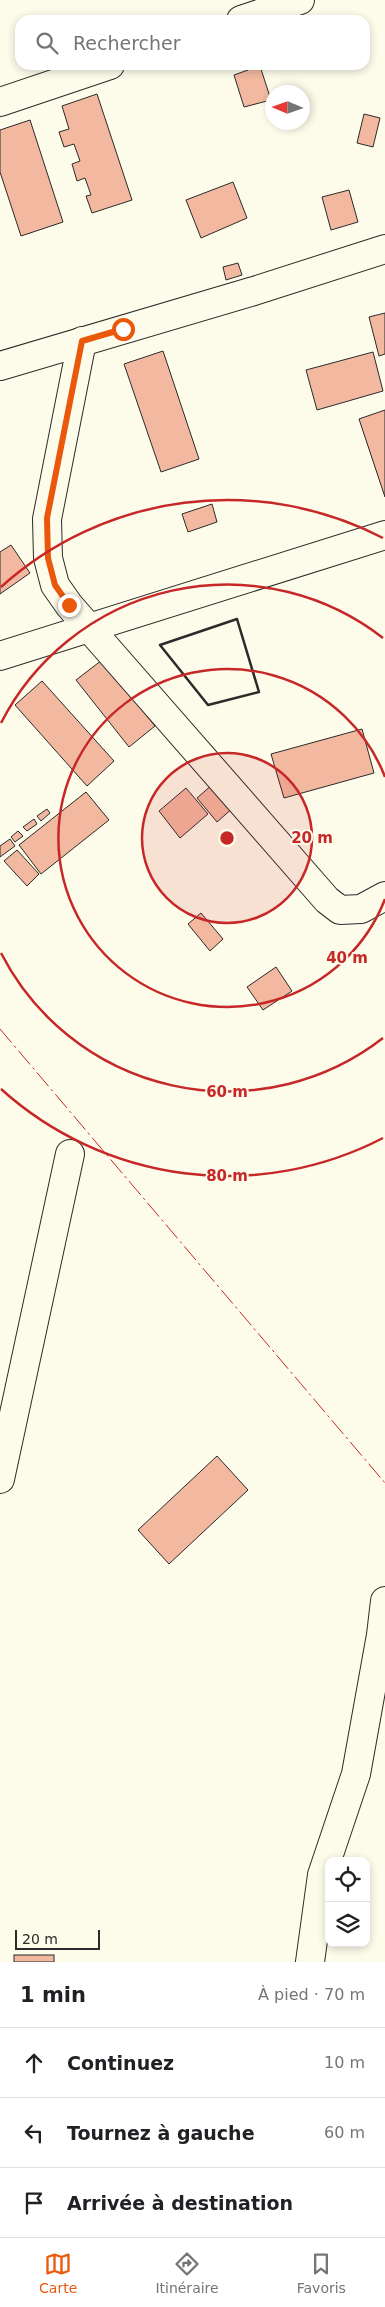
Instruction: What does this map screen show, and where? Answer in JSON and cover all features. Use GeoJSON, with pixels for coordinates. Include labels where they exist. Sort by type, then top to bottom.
{"type":"FeatureCollection","features":[{"type":"Feature","properties":{"kind":"street"},"geometry":{"type":"LineString","coordinates":[[256,15],[300,0]]}},
{"type":"Feature","properties":{"kind":"street"},"geometry":{"type":"LineString","coordinates":[[0,102],[95,70]]}},
{"type":"Feature","properties":{"kind":"street"},"geometry":{"type":"LineString","coordinates":[[0,366],[254,291],[385,248]]}},
{"type":"Feature","properties":{"kind":"street"},"geometry":{"type":"LineString","coordinates":[[82,341],[47,518],[48,558],[55,585],[89,628],[327,900],[340,910],[362,909],[385,896]]}},
{"type":"Feature","properties":{"kind":"street"},"geometry":{"type":"LineString","coordinates":[[0,656],[385,535]]}},
{"type":"Feature","properties":{"kind":"street"},"geometry":{"type":"LineString","coordinates":[[0,1479],[70,1154]]}},
{"type":"Feature","properties":{"kind":"street"},"geometry":{"type":"LineString","coordinates":[[310,1962],[322,1875],[356,1774],[385,1601]]}},
{"type":"Feature","properties":{"kind":"building"},"geometry":{"type":"Polygon","coordinates":[[[248,70],[261,70],[266,85],[265,102],[244,107],[234,75],[248,70]]]}},
{"type":"Feature","properties":{"kind":"building"},"geometry":{"type":"Polygon","coordinates":[[[97,94],[132,200],[92,213],[86,196],[91,195],[85,178],[77,181],[72,164],[80,161],[74,144],[64,147],[59,132],[69,129],[62,106],[97,94]]]}},
{"type":"Feature","properties":{"kind":"building"},"geometry":{"type":"Polygon","coordinates":[[[364,114],[380,118],[373,147],[357,143],[364,114]]]}},
{"type":"Feature","properties":{"kind":"building"},"geometry":{"type":"Polygon","coordinates":[[[30,120],[63,222],[21,236],[0,172],[0,130],[30,120]]]}},
{"type":"Feature","properties":{"kind":"building"},"geometry":{"type":"Polygon","coordinates":[[[233,182],[247,218],[201,238],[186,200],[233,182]]]}},
{"type":"Feature","properties":{"kind":"building"},"geometry":{"type":"Polygon","coordinates":[[[349,190],[358,222],[331,230],[322,197],[349,190]]]}},
{"type":"Feature","properties":{"kind":"building"},"geometry":{"type":"Polygon","coordinates":[[[238,263],[242,275],[226,280],[223,267],[238,263]]]}},
{"type":"Feature","properties":{"kind":"building"},"geometry":{"type":"Polygon","coordinates":[[[385,313],[385,354],[379,356],[369,317],[385,313]]]}},
{"type":"Feature","properties":{"kind":"building"},"geometry":{"type":"Polygon","coordinates":[[[163,351],[199,459],[161,472],[124,364],[163,351]]]}},
{"type":"Feature","properties":{"kind":"building"},"geometry":{"type":"Polygon","coordinates":[[[373,352],[383,391],[317,410],[306,370],[373,352]]]}},
{"type":"Feature","properties":{"kind":"building"},"geometry":{"type":"Polygon","coordinates":[[[385,410],[385,497],[359,419],[385,410]]]}},
{"type":"Feature","properties":{"kind":"building"},"geometry":{"type":"Polygon","coordinates":[[[212,504],[217,522],[188,532],[182,514],[212,504]]]}},
{"type":"Feature","properties":{"kind":"building"},"geometry":{"type":"Polygon","coordinates":[[[11,545],[30,573],[0,594],[0,552],[11,545]]]}},
{"type":"Feature","properties":{"kind":"building"},"geometry":{"type":"Polygon","coordinates":[[[102,660],[155,726],[129,747],[76,680],[102,660]]]}},
{"type":"Feature","properties":{"kind":"building"},"geometry":{"type":"Polygon","coordinates":[[[42,681],[114,761],[87,786],[15,705],[42,681]]]}},
{"type":"Feature","properties":{"kind":"building"},"geometry":{"type":"Polygon","coordinates":[[[362,729],[374,773],[284,798],[271,754],[362,729]]]}},
{"type":"Feature","properties":{"kind":"building"},"geometry":{"type":"Polygon","coordinates":[[[213,784],[234,807],[217,822],[197,798],[213,784]]]}},
{"type":"Feature","properties":{"kind":"building"},"geometry":{"type":"Polygon","coordinates":[[[186,788],[208,814],[180,838],[159,811],[186,788]]]}},
{"type":"Feature","properties":{"kind":"building"},"geometry":{"type":"Polygon","coordinates":[[[86,792],[109,820],[41,874],[19,845],[86,792]]]}},
{"type":"Feature","properties":{"kind":"building"},"geometry":{"type":"Polygon","coordinates":[[[47,809],[50,813],[41,821],[37,816],[47,809]]]}},
{"type":"Feature","properties":{"kind":"building"},"geometry":{"type":"Polygon","coordinates":[[[34,819],[37,824],[27,831],[23,827],[34,819]]]}},
{"type":"Feature","properties":{"kind":"building"},"geometry":{"type":"Polygon","coordinates":[[[18,831],[23,836],[15,842],[11,837],[18,831]]]}},
{"type":"Feature","properties":{"kind":"building"},"geometry":{"type":"Polygon","coordinates":[[[10,839],[15,846],[0,857],[0,846],[10,839]]]}},
{"type":"Feature","properties":{"kind":"building"},"geometry":{"type":"Polygon","coordinates":[[[17,850],[39,874],[27,886],[4,861],[17,850]]]}},
{"type":"Feature","properties":{"kind":"building"},"geometry":{"type":"Polygon","coordinates":[[[201,913],[223,939],[210,951],[188,924],[201,913]]]}},
{"type":"Feature","properties":{"kind":"building"},"geometry":{"type":"Polygon","coordinates":[[[276,967],[292,991],[263,1010],[247,987],[276,967]]]}},
{"type":"Feature","properties":{"kind":"building"},"geometry":{"type":"Polygon","coordinates":[[[217,1456],[248,1490],[169,1564],[138,1530],[217,1456]]]}},
{"type":"Feature","properties":{"kind":"building"},"geometry":{"type":"Polygon","coordinates":[[[14,1955],[54,1955],[54,1962],[14,1962],[14,1955]]]}},
{"type":"Feature","properties":{"kind":"wall"},"geometry":{"type":"LineString","coordinates":[[237,619],[259,692],[208,705],[160,645],[237,619]]}},
{"type":"Feature","properties":{"kind":"power"},"geometry":{"type":"LineString","coordinates":[[0,1029],[385,1483]]}},
{"type":"Feature","properties":{"kind":"route"},"geometry":{"type":"LineString","coordinates":[[69,605],[55,585],[48,558],[47,518],[56,470],[82,341],[123,329]]}}]}
